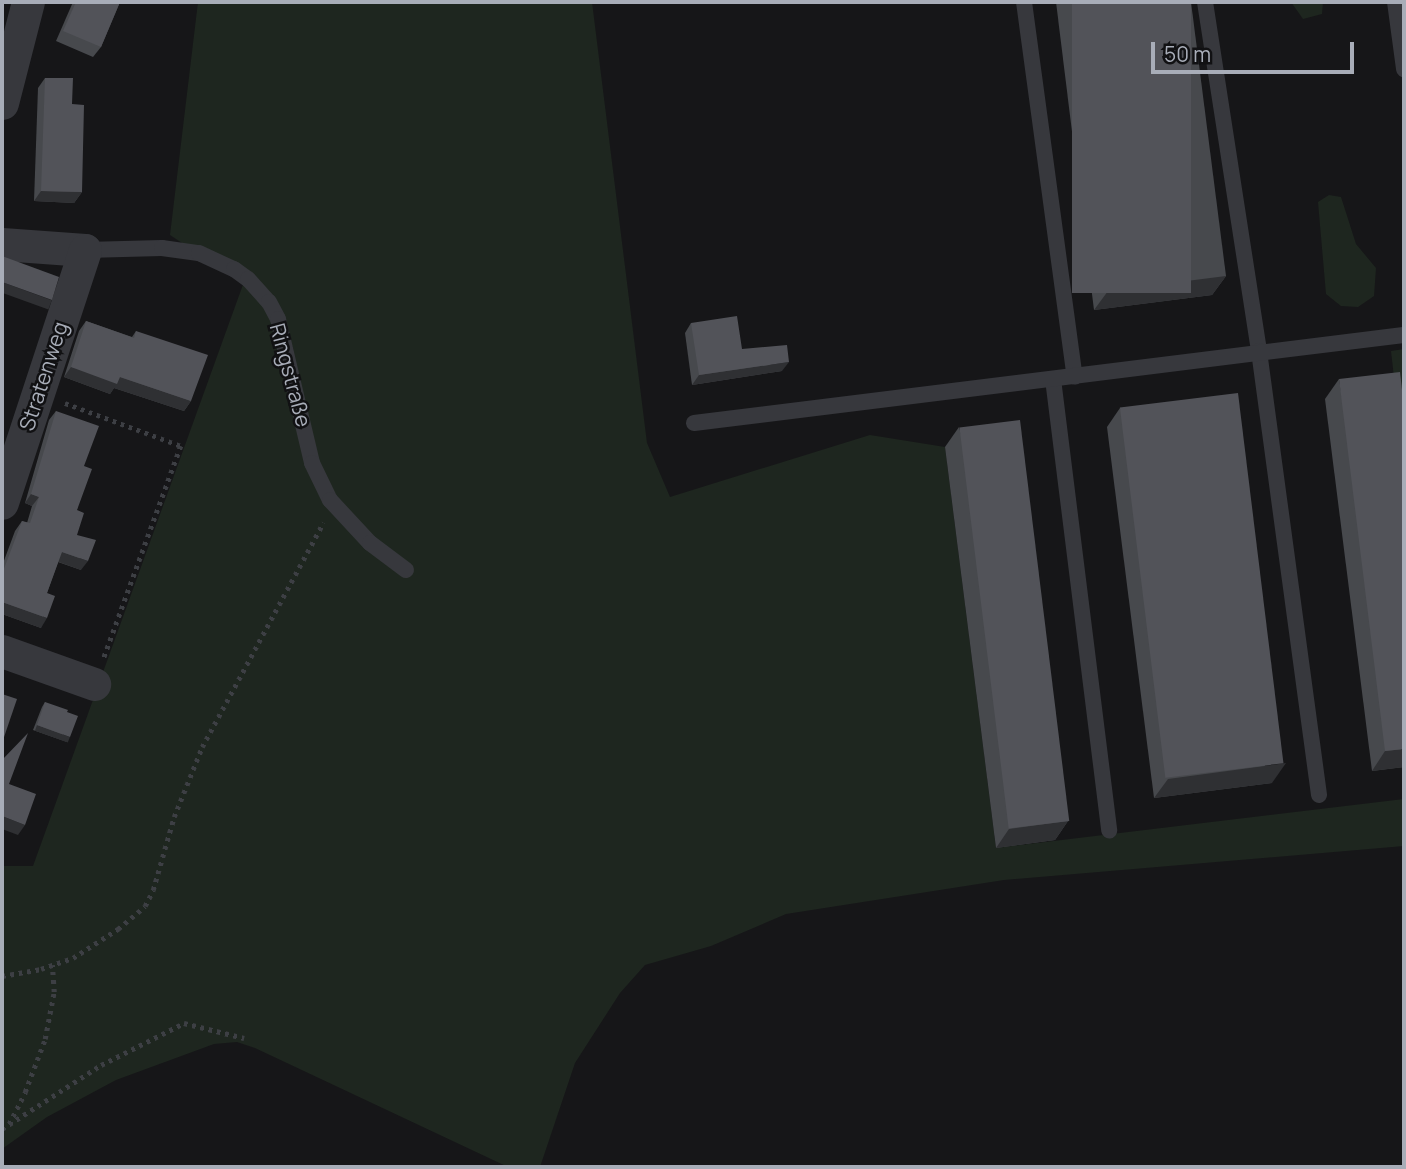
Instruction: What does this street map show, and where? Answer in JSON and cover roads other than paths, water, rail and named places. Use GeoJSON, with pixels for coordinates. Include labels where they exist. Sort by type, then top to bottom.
{"type":"FeatureCollection","features":[{"type":"Feature","properties":{"kind":"street"},"geometry":{"type":"LineString","coordinates":[[2,103],[28,2]]}},
{"type":"Feature","properties":{"kind":"street","name":"Ringstraße"},"geometry":{"type":"LineString","coordinates":[[2,244],[85,250]]}},
{"type":"Feature","properties":{"kind":"street","name":"Stratenweg"},"geometry":{"type":"LineString","coordinates":[[2,503],[85,250]]}},
{"type":"Feature","properties":{"kind":"street"},"geometry":{"type":"LineString","coordinates":[[2,651],[94,684]]}},
{"type":"Feature","properties":{"kind":"lane"},"geometry":{"type":"LineString","coordinates":[[1024,2],[1075,377]]}},
{"type":"Feature","properties":{"kind":"lane"},"geometry":{"type":"LineString","coordinates":[[1205,2],[1259,351],[1320,795]]}},
{"type":"Feature","properties":{"kind":"lane"},"geometry":{"type":"LineString","coordinates":[[1395,2],[1404,69]]}},
{"type":"Feature","properties":{"kind":"lane","name":"Ringstraße"},"geometry":{"type":"LineString","coordinates":[[85,250],[162,248],[199,253],[234,269],[248,279],[269,302],[278,318],[286,341],[312,463],[333,504],[370,543],[406,570]]}},
{"type":"Feature","properties":{"kind":"lane"},"geometry":{"type":"LineString","coordinates":[[694,423],[1404,335]]}},
{"type":"Feature","properties":{"kind":"lane"},"geometry":{"type":"LineString","coordinates":[[1053,379],[1109,831]]}}]}
